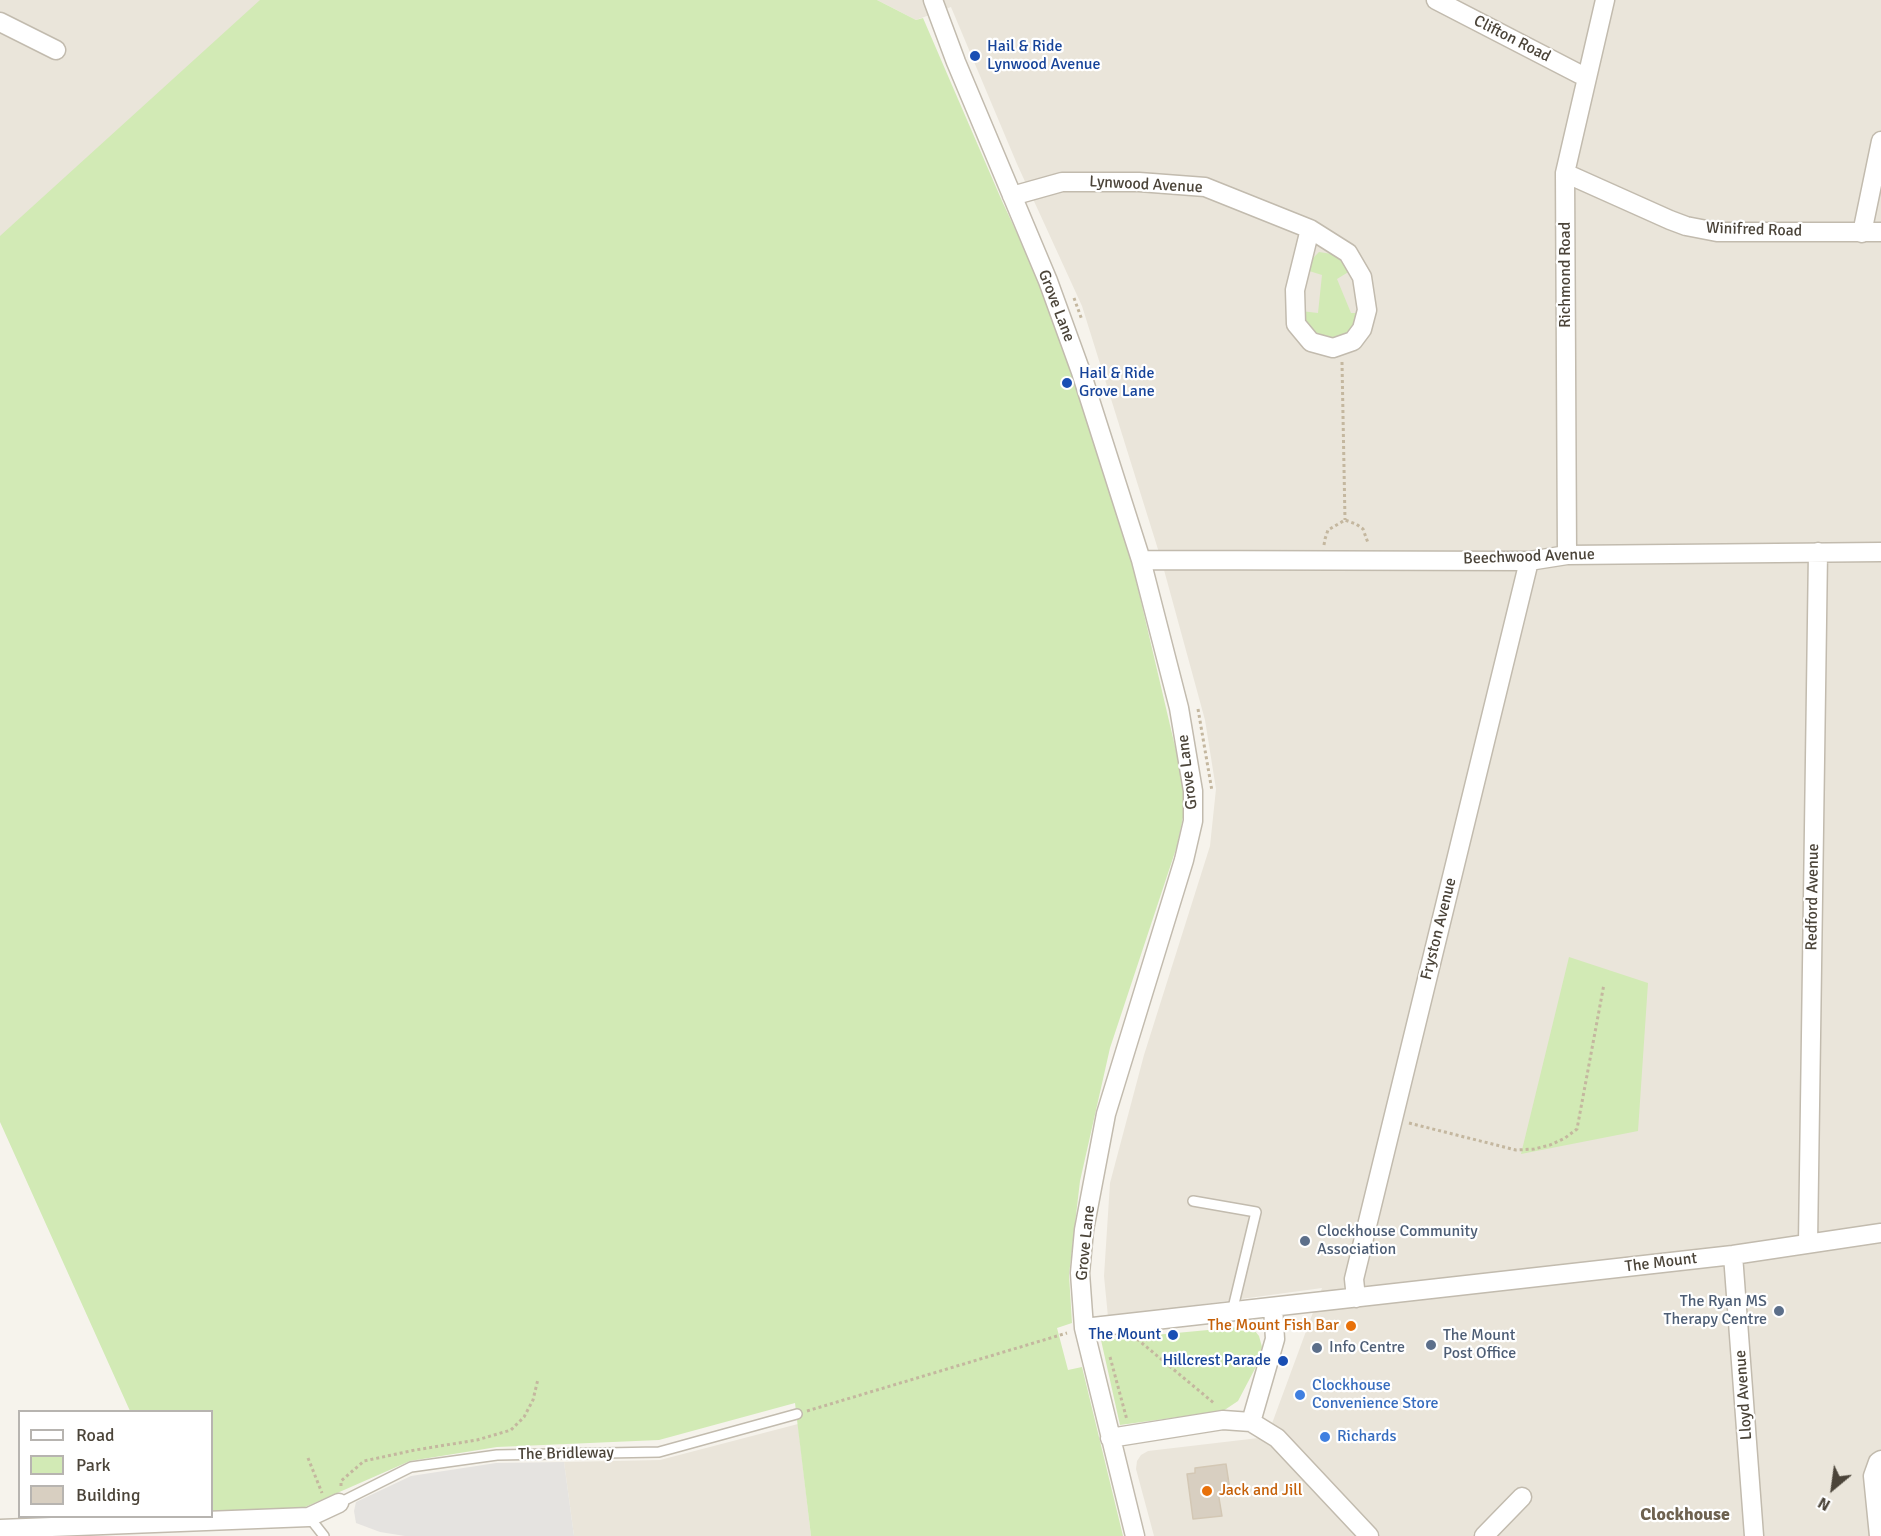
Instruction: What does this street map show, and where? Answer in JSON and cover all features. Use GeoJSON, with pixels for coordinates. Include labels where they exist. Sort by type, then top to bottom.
{"type":"FeatureCollection","features":[{"type":"Feature","properties":{"kind":"street","name":"Grove Lane"},"geometry":{"type":"LineString","coordinates":[[933,0],[956,62],[1048,281],[1081,372],[1141,560],[1179,708],[1193,791],[1193,821],[1184,860],[1106,1114],[1084,1230],[1080,1273],[1084,1328],[1135,1536]]}},
{"type":"Feature","properties":{"kind":"street","name":"Clifton Road"},"geometry":{"type":"LineString","coordinates":[[1436,0],[1587,78]]}},
{"type":"Feature","properties":{"kind":"street","name":"Richmond Road"},"geometry":{"type":"LineString","coordinates":[[1568,555],[1565,173],[1605,0]]}},
{"type":"Feature","properties":{"kind":"street"},"geometry":{"type":"LineString","coordinates":[[0,22],[56,50]]}},
{"type":"Feature","properties":{"kind":"street"},"geometry":{"type":"LineString","coordinates":[[1862,233],[1881,141]]}},
{"type":"Feature","properties":{"kind":"street","name":"Winifred Road"},"geometry":{"type":"LineString","coordinates":[[1565,173],[1670,220],[1686,226],[1717,232],[1881,232]]}},
{"type":"Feature","properties":{"kind":"street","name":"Lynwood Avenue"},"geometry":{"type":"LineString","coordinates":[[1012,196],[1062,182],[1139,182],[1205,187],[1310,229],[1348,253],[1362,277],[1367,309],[1362,329],[1353,341],[1342,345]]}},
{"type":"Feature","properties":{"kind":"street"},"geometry":{"type":"LineString","coordinates":[[1310,229],[1295,290],[1296,324],[1311,342],[1333,348],[1342,345]]}},
{"type":"Feature","properties":{"kind":"street","name":"Redford Avenue"},"geometry":{"type":"LineString","coordinates":[[1808,1243],[1818,552]]}},
{"type":"Feature","properties":{"kind":"street","name":"Beechwood Avenue"},"geometry":{"type":"LineString","coordinates":[[1141,560],[1529,561],[1568,555],[1881,552]]}},
{"type":"Feature","properties":{"kind":"street","name":"Fryston Avenue"},"geometry":{"type":"LineString","coordinates":[[1356,1298],[1354,1279],[1529,561]]}},
{"type":"Feature","properties":{"kind":"street","name":"The Mount"},"geometry":{"type":"LineString","coordinates":[[1084,1328],[1733,1255],[1881,1233]]}},
{"type":"Feature","properties":{"kind":"street","name":"Lloyd Avenue"},"geometry":{"type":"LineString","coordinates":[[1733,1255],[1754,1536]]}},
{"type":"Feature","properties":{"kind":"street"},"geometry":{"type":"LineString","coordinates":[[1251,1422],[1275,1339],[1273,1307]]}},
{"type":"Feature","properties":{"kind":"street"},"geometry":{"type":"LineString","coordinates":[[1110,1438],[1223,1420],[1251,1422],[1277,1438],[1370,1536]]}},
{"type":"Feature","properties":{"kind":"street"},"geometry":{"type":"LineString","coordinates":[[1878,1536],[1873,1476],[1881,1460]]}},
{"type":"Feature","properties":{"kind":"street"},"geometry":{"type":"LineString","coordinates":[[1484,1536],[1522,1497]]}},
{"type":"Feature","properties":{"kind":"street"},"geometry":{"type":"LineString","coordinates":[[0,1529],[309,1517],[333,1506]]}},
{"type":"Feature","properties":{"kind":"lane"},"geometry":{"type":"LineString","coordinates":[[1193,1201],[1256,1212],[1232,1312]]}},
{"type":"Feature","properties":{"kind":"lane","name":"The Bridleway"},"geometry":{"type":"LineString","coordinates":[[333,1506],[411,1467],[497,1455],[659,1452],[797,1414]]}},
{"type":"Feature","properties":{"kind":"lane"},"geometry":{"type":"LineString","coordinates":[[309,1517],[324,1536]]}},
{"type":"Feature","properties":{"kind":"path"},"geometry":{"type":"LineString","coordinates":[[1073,297],[1085,329]]}},
{"type":"Feature","properties":{"kind":"path"},"geometry":{"type":"LineString","coordinates":[[1342,345],[1345,520]]}},
{"type":"Feature","properties":{"kind":"path"},"geometry":{"type":"LineString","coordinates":[[1323,560],[1328,530],[1345,520]]}},
{"type":"Feature","properties":{"kind":"path"},"geometry":{"type":"LineString","coordinates":[[1345,520],[1363,529],[1368,544],[1369,560]]}},
{"type":"Feature","properties":{"kind":"path"},"geometry":{"type":"LineString","coordinates":[[1198,710],[1212,789],[1211,800]]}},
{"type":"Feature","properties":{"kind":"path"},"geometry":{"type":"LineString","coordinates":[[1393,1119],[1516,1150],[1534,1149],[1565,1138],[1577,1129],[1604,984]]}},
{"type":"Feature","properties":{"kind":"path"},"geometry":{"type":"LineString","coordinates":[[1121,1325],[1223,1411],[1223,1420]]}},
{"type":"Feature","properties":{"kind":"path"},"geometry":{"type":"LineString","coordinates":[[797,1414],[1084,1328]]}},
{"type":"Feature","properties":{"kind":"path"},"geometry":{"type":"LineString","coordinates":[[333,1506],[341,1481],[364,1461],[477,1440],[511,1430],[524,1417],[533,1400],[538,1379]]}},
{"type":"Feature","properties":{"kind":"path"},"geometry":{"type":"LineString","coordinates":[[308,1458],[333,1506]]}},
{"type":"Feature","properties":{"kind":"shaded area"},"geometry":{"type":"Polygon","coordinates":[[[0,0],[270,0],[0,241],[0,0]]]}},
{"type":"Feature","properties":{"kind":"shaded area"},"geometry":{"type":"Polygon","coordinates":[[[877,0],[1881,0],[1881,1536],[1154,1536],[1136,1469],[1141,1455],[1148,1451],[1267,1437],[1322,1288],[1108,1317],[1104,1276],[1110,1183],[1144,1055],[1210,846],[1216,789],[1205,720],[1161,559],[1082,306],[1017,164],[951,7],[916,20],[877,0]]]}},
{"type":"Feature","properties":{"kind":"shaded area"},"geometry":{"type":"Polygon","coordinates":[[[798,1424],[811,1536],[574,1536],[564,1462],[660,1460],[798,1424]]]}},
{"type":"Feature","properties":{"kind":"shaded area"},"geometry":{"type":"Polygon","coordinates":[[[564,1462],[574,1536],[405,1536],[380,1532],[356,1523],[354,1511],[356,1502],[411,1476],[496,1463],[564,1462]]]}},
{"type":"Feature","properties":{"kind":"green space"},"geometry":{"type":"Polygon","coordinates":[[[260,0],[877,0],[916,20],[923,18],[1002,201],[1055,315],[1132,563],[1181,772],[1186,803],[1177,846],[1110,1048],[1080,1181],[1069,1275],[1072,1323],[1057,1328],[1068,1370],[1082,1367],[1123,1536],[811,1536],[795,1403],[659,1440],[497,1447],[410,1461],[303,1508],[213,1511],[213,1410],[130,1410],[0,1122],[0,236],[260,0]]]}},
{"type":"Feature","properties":{"kind":"green space"},"geometry":{"type":"Polygon","coordinates":[[[1319,252],[1332,254],[1345,261],[1350,271],[1337,279],[1351,313],[1359,313],[1354,328],[1343,337],[1329,339],[1315,335],[1306,326],[1301,311],[1318,313],[1322,275],[1306,270],[1308,263],[1319,252]]]}},
{"type":"Feature","properties":{"kind":"green space"},"geometry":{"type":"Polygon","coordinates":[[[1569,957],[1648,983],[1638,1131],[1521,1154],[1569,957]]]}},
{"type":"Feature","properties":{"kind":"green space"},"geometry":{"type":"Polygon","coordinates":[[[1251,1326],[1259,1336],[1262,1347],[1259,1361],[1238,1401],[1223,1411],[1120,1425],[1101,1340],[1251,1326]]]}},
{"type":"Feature","properties":{"kind":"building","name":"Jack and Jill"},"geometry":{"type":"Polygon","coordinates":[[[1226,1464],[1230,1490],[1218,1492],[1222,1516],[1193,1519],[1187,1474],[1195,1473],[1195,1468],[1226,1464]]]}},
{"type":"Feature","properties":{"kind":"place","name":"Hail & Ride Lynwood Avenue"},"geometry":{"type":"Point","coordinates":[975,56]}},
{"type":"Feature","properties":{"kind":"place","name":"Hail & Ride Grove Lane"},"geometry":{"type":"Point","coordinates":[1067,383]}},
{"type":"Feature","properties":{"kind":"place","name":"Clockhouse Community Association"},"geometry":{"type":"Point","coordinates":[1305,1241]}},
{"type":"Feature","properties":{"kind":"place","name":"The Ryan MS Therapy Centre"},"geometry":{"type":"Point","coordinates":[1779,1311]}},
{"type":"Feature","properties":{"kind":"place","name":"The Mount Fish Bar"},"geometry":{"type":"Point","coordinates":[1351,1326]}},
{"type":"Feature","properties":{"kind":"place","name":"The Mount"},"geometry":{"type":"Point","coordinates":[1173,1335]}},
{"type":"Feature","properties":{"kind":"place","name":"The Mount Post Office"},"geometry":{"type":"Point","coordinates":[1431,1345]}},
{"type":"Feature","properties":{"kind":"place","name":"Info Centre"},"geometry":{"type":"Point","coordinates":[1317,1348]}},
{"type":"Feature","properties":{"kind":"place","name":"Hillcrest Parade"},"geometry":{"type":"Point","coordinates":[1283,1361]}},
{"type":"Feature","properties":{"kind":"place","name":"Clockhouse Convenience Store"},"geometry":{"type":"Point","coordinates":[1300,1395]}},
{"type":"Feature","properties":{"kind":"place","name":"Richards"},"geometry":{"type":"Point","coordinates":[1325,1437]}},
{"type":"Feature","properties":{"kind":"place","name":"Jack and Jill"},"geometry":{"type":"Point","coordinates":[1207,1491]}},
{"type":"Feature","properties":{"kind":"district","name":"Clockhouse"},"geometry":{"type":"Point","coordinates":[1685,1515]}}]}
